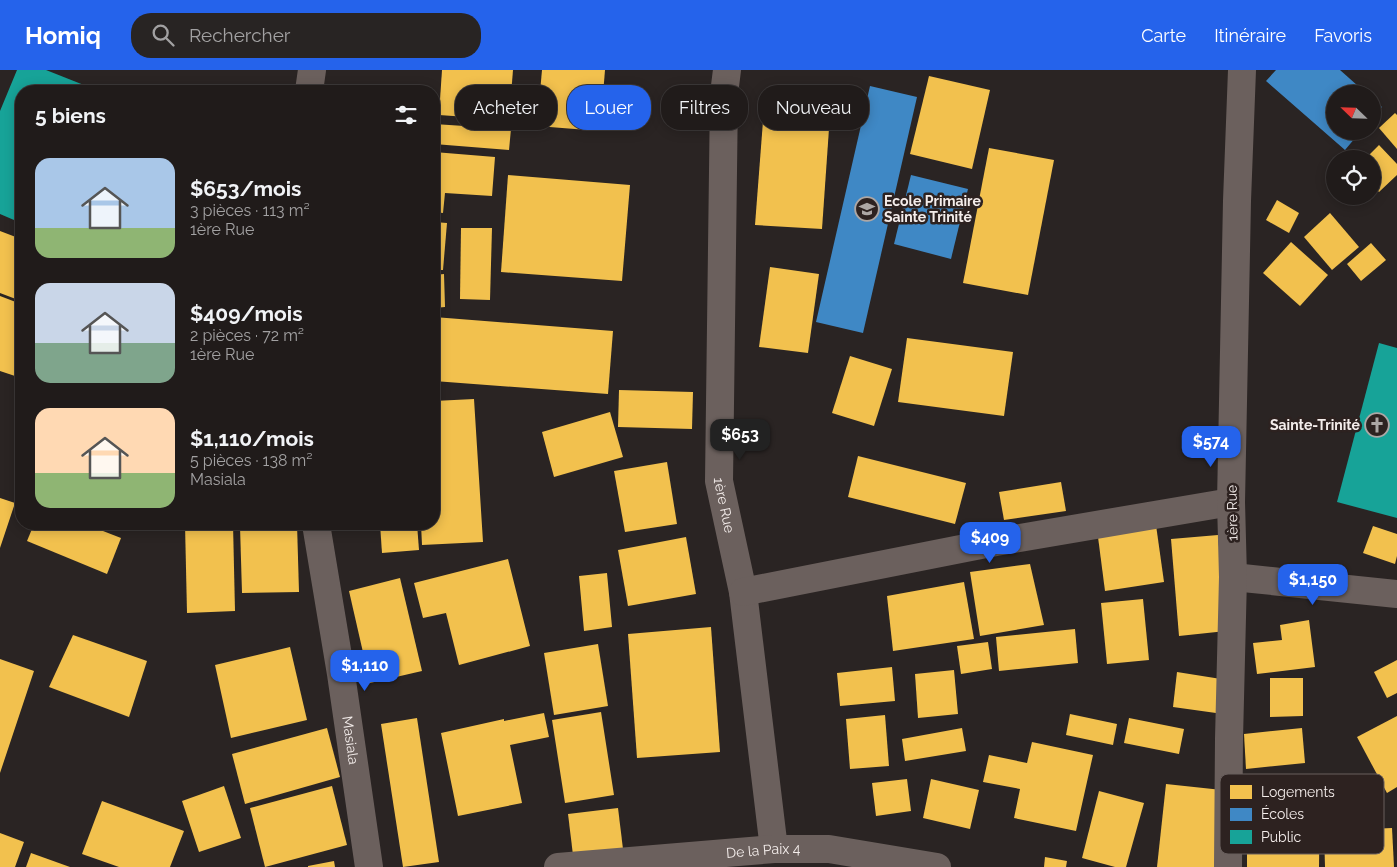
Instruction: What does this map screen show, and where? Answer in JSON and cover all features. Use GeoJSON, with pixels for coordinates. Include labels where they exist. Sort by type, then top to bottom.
{"type":"FeatureCollection","features":[{"type":"Feature","properties":{"kind":"street"},"geometry":{"type":"LineString","coordinates":[[310,85],[312,70]]}},
{"type":"Feature","properties":{"kind":"street","name":"1ère Rue"},"geometry":{"type":"LineString","coordinates":[[727,70],[724,94],[719,481],[743,592],[774,849]]}},
{"type":"Feature","properties":{"kind":"street","name":"1ère Rue"},"geometry":{"type":"LineString","coordinates":[[1229,774],[1234,577],[1231,502],[1237,201],[1242,70]]}},
{"type":"Feature","properties":{"kind":"street"},"geometry":{"type":"LineString","coordinates":[[743,592],[996,542],[1231,502]]}},
{"type":"Feature","properties":{"kind":"street","name":"Masiala"},"geometry":{"type":"LineString","coordinates":[[317,530],[369,867]]}},
{"type":"Feature","properties":{"kind":"street"},"geometry":{"type":"LineString","coordinates":[[1234,577],[1397,594]]}},
{"type":"Feature","properties":{"kind":"street","name":"De la Paix 4"},"geometry":{"type":"LineString","coordinates":[[558,867],[774,849],[829,849],[937,867]]}},
{"type":"Feature","properties":{"kind":"street","name":"1ère Rue"},"geometry":{"type":"LineString","coordinates":[[1228,854],[1228,867]]}},
{"type":"Feature","properties":{"kind":"building: Logements"},"geometry":{"type":"Polygon","coordinates":[[[442,70],[513,70],[512,85],[455,85],[455,116],[440,115],[442,70]]]}},
{"type":"Feature","properties":{"kind":"building: Logements"},"geometry":{"type":"Polygon","coordinates":[[[542,70],[605,70],[604,85],[567,85],[567,128],[557,128],[557,85],[541,85],[542,70]]]}},
{"type":"Feature","properties":{"kind":"building: Logements"},"geometry":{"type":"Polygon","coordinates":[[[929,76],[990,90],[972,169],[910,154],[929,76]]]}},
{"type":"Feature","properties":{"kind":"building: Logements"},"geometry":{"type":"Polygon","coordinates":[[[1395,113],[1397,115],[1397,149],[1381,130],[1381,126],[1395,113]]]}},
{"type":"Feature","properties":{"kind":"building: Logements"},"geometry":{"type":"Polygon","coordinates":[[[440,124],[455,125],[455,130],[511,130],[509,150],[440,144],[440,124]]]}},
{"type":"Feature","properties":{"kind":"building: Logements"},"geometry":{"type":"Polygon","coordinates":[[[762,130],[829,130],[822,229],[755,225],[762,130]]]}},
{"type":"Feature","properties":{"kind":"building: Logements"},"geometry":{"type":"Polygon","coordinates":[[[1379,145],[1397,164],[1397,175],[1381,190],[1381,150],[1374,150],[1379,145]]]}},
{"type":"Feature","properties":{"kind":"building: Logements"},"geometry":{"type":"Polygon","coordinates":[[[989,148],[1054,160],[1028,295],[963,283],[989,148]]]}},
{"type":"Feature","properties":{"kind":"building: Logements"},"geometry":{"type":"Polygon","coordinates":[[[440,152],[495,157],[492,196],[445,193],[443,213],[440,213],[440,152]]]}},
{"type":"Feature","properties":{"kind":"building: Logements"},"geometry":{"type":"Polygon","coordinates":[[[508,175],[630,185],[622,281],[501,272],[508,175]]]}},
{"type":"Feature","properties":{"kind":"building: Logements"},"geometry":{"type":"Polygon","coordinates":[[[1277,200],[1299,213],[1289,233],[1266,220],[1277,200]]]}},
{"type":"Feature","properties":{"kind":"building: Logements"},"geometry":{"type":"Polygon","coordinates":[[[1330,213],[1359,247],[1332,270],[1304,237],[1330,213]]]}},
{"type":"Feature","properties":{"kind":"building: Logements"},"geometry":{"type":"Polygon","coordinates":[[[440,222],[447,223],[443,270],[440,270],[440,222]]]}},
{"type":"Feature","properties":{"kind":"building: Logements"},"geometry":{"type":"Polygon","coordinates":[[[461,228],[492,228],[490,300],[460,299],[461,228]]]}},
{"type":"Feature","properties":{"kind":"building: Logements"},"geometry":{"type":"Polygon","coordinates":[[[0,231],[15,237],[15,299],[0,293],[0,231]]]}},
{"type":"Feature","properties":{"kind":"building: Logements"},"geometry":{"type":"Polygon","coordinates":[[[1291,242],[1328,275],[1300,306],[1263,273],[1291,242]]]}},
{"type":"Feature","properties":{"kind":"building: Logements"},"geometry":{"type":"Polygon","coordinates":[[[1371,243],[1386,260],[1361,281],[1347,264],[1371,243]]]}},
{"type":"Feature","properties":{"kind":"building: Logements"},"geometry":{"type":"Polygon","coordinates":[[[770,267],[819,274],[808,353],[759,347],[770,267]]]}},
{"type":"Feature","properties":{"kind":"building: Logements"},"geometry":{"type":"Polygon","coordinates":[[[440,274],[444,274],[445,307],[440,307],[440,274]]]}},
{"type":"Feature","properties":{"kind":"building: Logements"},"geometry":{"type":"Polygon","coordinates":[[[0,296],[15,302],[15,376],[0,371],[0,296]]]}},
{"type":"Feature","properties":{"kind":"building: Logements"},"geometry":{"type":"Polygon","coordinates":[[[440,317],[613,331],[608,394],[440,381],[440,317]]]}},
{"type":"Feature","properties":{"kind":"building: Logements"},"geometry":{"type":"Polygon","coordinates":[[[907,338],[1013,352],[1004,416],[898,402],[907,338]]]}},
{"type":"Feature","properties":{"kind":"building: Logements"},"geometry":{"type":"Polygon","coordinates":[[[850,356],[892,369],[874,426],[832,413],[850,356]]]}},
{"type":"Feature","properties":{"kind":"building: Logements"},"geometry":{"type":"Polygon","coordinates":[[[619,390],[693,392],[692,429],[618,427],[619,390]]]}},
{"type":"Feature","properties":{"kind":"building: Logements"},"geometry":{"type":"Polygon","coordinates":[[[474,399],[483,542],[422,545],[421,530],[440,530],[440,401],[474,399]]]}},
{"type":"Feature","properties":{"kind":"building: Logements"},"geometry":{"type":"Polygon","coordinates":[[[610,412],[623,457],[554,477],[542,432],[610,412]]]}},
{"type":"Feature","properties":{"kind":"building: Logements"},"geometry":{"type":"Polygon","coordinates":[[[858,456],[966,483],[955,524],[848,497],[858,456]]]}},
{"type":"Feature","properties":{"kind":"building: Logements"},"geometry":{"type":"Polygon","coordinates":[[[667,462],[677,524],[625,532],[614,471],[667,462]]]}},
{"type":"Feature","properties":{"kind":"building: Logements"},"geometry":{"type":"Polygon","coordinates":[[[1061,482],[1066,511],[1004,520],[999,492],[1061,482]]]}},
{"type":"Feature","properties":{"kind":"building: Logements"},"geometry":{"type":"Polygon","coordinates":[[[0,498],[15,503],[0,548],[0,498]]]}},
{"type":"Feature","properties":{"kind":"building: Logements"},"geometry":{"type":"Polygon","coordinates":[[[1156,525],[1164,582],[1105,591],[1098,537],[1156,525]]]}},
{"type":"Feature","properties":{"kind":"building: Logements"},"geometry":{"type":"Polygon","coordinates":[[[1373,526],[1397,534],[1395,564],[1363,553],[1373,526]]]}},
{"type":"Feature","properties":{"kind":"building: Logements"},"geometry":{"type":"Polygon","coordinates":[[[32,530],[100,530],[121,538],[107,574],[27,541],[32,530]]]}},
{"type":"Feature","properties":{"kind":"building: Logements"},"geometry":{"type":"Polygon","coordinates":[[[185,530],[233,530],[235,611],[187,613],[185,530]]]}},
{"type":"Feature","properties":{"kind":"building: Logements"},"geometry":{"type":"Polygon","coordinates":[[[240,530],[297,530],[299,592],[242,593],[240,530]]]}},
{"type":"Feature","properties":{"kind":"building: Logements"},"geometry":{"type":"Polygon","coordinates":[[[380,530],[417,530],[419,550],[382,553],[380,530]]]}},
{"type":"Feature","properties":{"kind":"building: Logements"},"geometry":{"type":"Polygon","coordinates":[[[1218,535],[1226,631],[1179,636],[1171,539],[1218,535]]]}},
{"type":"Feature","properties":{"kind":"building: Logements"},"geometry":{"type":"Polygon","coordinates":[[[686,537],[696,594],[628,606],[618,550],[686,537]]]}},
{"type":"Feature","properties":{"kind":"building: Logements"},"geometry":{"type":"Polygon","coordinates":[[[508,559],[530,646],[459,665],[446,613],[423,618],[414,583],[508,559]]]}},
{"type":"Feature","properties":{"kind":"building: Logements"},"geometry":{"type":"Polygon","coordinates":[[[1030,564],[1044,625],[980,636],[970,572],[1030,564]]]}},
{"type":"Feature","properties":{"kind":"building: Logements"},"geometry":{"type":"Polygon","coordinates":[[[607,573],[612,627],[584,631],[579,576],[607,573]]]}},
{"type":"Feature","properties":{"kind":"building: Logements"},"geometry":{"type":"Polygon","coordinates":[[[400,578],[422,671],[370,683],[349,591],[400,578]]]}},
{"type":"Feature","properties":{"kind":"building: Logements"},"geometry":{"type":"Polygon","coordinates":[[[964,582],[974,639],[893,651],[887,596],[964,582]]]}},
{"type":"Feature","properties":{"kind":"building: Logements"},"geometry":{"type":"Polygon","coordinates":[[[1143,599],[1149,660],[1107,664],[1101,603],[1143,599]]]}},
{"type":"Feature","properties":{"kind":"building: Logements"},"geometry":{"type":"Polygon","coordinates":[[[1309,620],[1315,667],[1257,674],[1253,643],[1282,640],[1280,625],[1309,620]]]}},
{"type":"Feature","properties":{"kind":"building: Logements"},"geometry":{"type":"Polygon","coordinates":[[[711,627],[720,752],[637,758],[628,634],[711,627]]]}},
{"type":"Feature","properties":{"kind":"building: Logements"},"geometry":{"type":"Polygon","coordinates":[[[1075,629],[1078,663],[999,671],[996,637],[1075,629]]]}},
{"type":"Feature","properties":{"kind":"building: Logements"},"geometry":{"type":"Polygon","coordinates":[[[73,635],[147,661],[129,717],[49,687],[73,635]]]}},
{"type":"Feature","properties":{"kind":"building: Logements"},"geometry":{"type":"Polygon","coordinates":[[[988,642],[992,669],[961,674],[957,646],[988,642]]]}},
{"type":"Feature","properties":{"kind":"building: Logements"},"geometry":{"type":"Polygon","coordinates":[[[598,644],[608,706],[554,715],[544,653],[598,644]]]}},
{"type":"Feature","properties":{"kind":"building: Logements"},"geometry":{"type":"Polygon","coordinates":[[[290,647],[307,720],[231,738],[215,665],[290,647]]]}},
{"type":"Feature","properties":{"kind":"building: Logements"},"geometry":{"type":"Polygon","coordinates":[[[0,659],[34,671],[0,773],[0,659]]]}},
{"type":"Feature","properties":{"kind":"building: Logements"},"geometry":{"type":"Polygon","coordinates":[[[1397,660],[1397,693],[1387,698],[1374,672],[1397,660]]]}},
{"type":"Feature","properties":{"kind":"building: Logements"},"geometry":{"type":"Polygon","coordinates":[[[892,667],[895,701],[840,706],[837,673],[892,667]]]}},
{"type":"Feature","properties":{"kind":"building: Logements"},"geometry":{"type":"Polygon","coordinates":[[[954,670],[958,714],[918,718],[915,674],[954,670]]]}},
{"type":"Feature","properties":{"kind":"building: Logements"},"geometry":{"type":"Polygon","coordinates":[[[1177,672],[1221,679],[1216,713],[1173,707],[1177,672]]]}},
{"type":"Feature","properties":{"kind":"building: Logements"},"geometry":{"type":"Polygon","coordinates":[[[1270,678],[1303,678],[1303,716],[1270,717],[1270,678]]]}},
{"type":"Feature","properties":{"kind":"building: Logements"},"geometry":{"type":"Polygon","coordinates":[[[601,712],[614,795],[565,803],[552,720],[601,712]]]}},
{"type":"Feature","properties":{"kind":"building: Logements"},"geometry":{"type":"Polygon","coordinates":[[[544,713],[549,737],[510,745],[522,803],[458,816],[441,733],[504,719],[504,721],[544,713]]]}},
{"type":"Feature","properties":{"kind":"building: Logements"},"geometry":{"type":"Polygon","coordinates":[[[1070,714],[1117,724],[1113,745],[1066,735],[1070,714]]]}},
{"type":"Feature","properties":{"kind":"building: Logements"},"geometry":{"type":"Polygon","coordinates":[[[885,715],[889,766],[850,769],[846,719],[885,715]]]}},
{"type":"Feature","properties":{"kind":"building: Logements"},"geometry":{"type":"Polygon","coordinates":[[[1397,716],[1397,787],[1387,793],[1384,787],[1384,774],[1377,774],[1357,737],[1397,716]]]}},
{"type":"Feature","properties":{"kind":"building: Logements"},"geometry":{"type":"Polygon","coordinates":[[[417,718],[439,862],[403,867],[381,724],[417,718]]]}},
{"type":"Feature","properties":{"kind":"building: Logements"},"geometry":{"type":"Polygon","coordinates":[[[1129,718],[1184,729],[1179,754],[1124,743],[1129,718]]]}},
{"type":"Feature","properties":{"kind":"building: Logements"},"geometry":{"type":"Polygon","coordinates":[[[327,728],[340,777],[245,804],[232,754],[327,728]]]}},
{"type":"Feature","properties":{"kind":"building: Logements"},"geometry":{"type":"Polygon","coordinates":[[[962,728],[966,751],[905,761],[902,739],[962,728]]]}},
{"type":"Feature","properties":{"kind":"building: Logements"},"geometry":{"type":"Polygon","coordinates":[[[1302,728],[1305,763],[1246,769],[1244,734],[1302,728]]]}},
{"type":"Feature","properties":{"kind":"building: Logements"},"geometry":{"type":"Polygon","coordinates":[[[1032,742],[1093,755],[1076,831],[1014,818],[1020,789],[983,782],[989,755],[1027,763],[1032,742]]]}},
{"type":"Feature","properties":{"kind":"building: Logements"},"geometry":{"type":"Polygon","coordinates":[[[907,779],[911,811],[876,816],[872,783],[907,779]]]}},
{"type":"Feature","properties":{"kind":"building: Logements"},"geometry":{"type":"Polygon","coordinates":[[[931,779],[979,790],[970,829],[923,818],[931,779]]]}},
{"type":"Feature","properties":{"kind":"building: Logements"},"geometry":{"type":"Polygon","coordinates":[[[1166,784],[1220,790],[1215,867],[1157,867],[1166,784]]]}},
{"type":"Feature","properties":{"kind":"building: Logements"},"geometry":{"type":"Polygon","coordinates":[[[224,786],[241,838],[199,852],[182,801],[224,786]]]}},
{"type":"Feature","properties":{"kind":"building: Logements"},"geometry":{"type":"Polygon","coordinates":[[[332,786],[347,845],[265,867],[250,808],[332,786]]]}},
{"type":"Feature","properties":{"kind":"building: Logements"},"geometry":{"type":"Polygon","coordinates":[[[1099,791],[1144,803],[1126,867],[1115,867],[1082,858],[1099,791]]]}},
{"type":"Feature","properties":{"kind":"building: Logements"},"geometry":{"type":"Polygon","coordinates":[[[102,801],[184,831],[170,867],[119,867],[82,854],[102,801]]]}},
{"type":"Feature","properties":{"kind":"building: Logements"},"geometry":{"type":"Polygon","coordinates":[[[618,808],[623,849],[573,855],[568,814],[618,808]]]}},
{"type":"Feature","properties":{"kind":"building: Logements"},"geometry":{"type":"Polygon","coordinates":[[[1384,828],[1392,828],[1394,867],[1325,867],[1325,854],[1384,854],[1384,828]]]}},
{"type":"Feature","properties":{"kind":"building: Logements"},"geometry":{"type":"Polygon","coordinates":[[[0,833],[24,842],[15,867],[0,867],[0,833]]]}},
{"type":"Feature","properties":{"kind":"building: Logements"},"geometry":{"type":"Polygon","coordinates":[[[31,853],[70,867],[26,867],[31,853]]]}},
{"type":"Feature","properties":{"kind":"building: Logements"},"geometry":{"type":"Polygon","coordinates":[[[1247,854],[1319,854],[1319,867],[1247,867],[1247,854]]]}},
{"type":"Feature","properties":{"kind":"building: Logements"},"geometry":{"type":"Polygon","coordinates":[[[1045,857],[1067,861],[1066,867],[1044,867],[1045,857]]]}},
{"type":"Feature","properties":{"kind":"building: Logements"},"geometry":{"type":"Polygon","coordinates":[[[334,861],[335,867],[308,867],[308,866],[334,861]]]}},
{"type":"Feature","properties":{"kind":"building: Écoles"},"geometry":{"type":"Polygon","coordinates":[[[1276,70],[1340,70],[1357,85],[1326,85],[1326,133],[1266,81],[1276,70]]]}},
{"type":"Feature","properties":{"kind":"building: Écoles","name":"Ecole Primaire Sainte Trinité"},"geometry":{"type":"Polygon","coordinates":[[[870,86],[917,97],[863,333],[816,322],[860,130],[869,130],[870,86]]]}},
{"type":"Feature","properties":{"kind":"building: Écoles"},"geometry":{"type":"Polygon","coordinates":[[[1334,140],[1353,140],[1345,150],[1334,140]]]}},
{"type":"Feature","properties":{"kind":"building: Écoles"},"geometry":{"type":"Polygon","coordinates":[[[911,175],[968,189],[951,259],[894,244],[911,175]]]}},
{"type":"Feature","properties":{"kind":"building: Public"},"geometry":{"type":"Polygon","coordinates":[[[17,70],[46,70],[84,85],[15,85],[15,220],[0,214],[0,111],[17,70]]]}},
{"type":"Feature","properties":{"kind":"building: Public","name":"Sainte-Trinité"},"geometry":{"type":"Polygon","coordinates":[[[1379,343],[1397,348],[1397,518],[1337,502],[1379,343]]]}},
{"type":"Feature","properties":{"kind":"place","name":"Ecole Primaire Sainte Trinité"},"geometry":{"type":"Point","coordinates":[867,209]}},
{"type":"Feature","properties":{"kind":"place","name":"Sainte-Trinité"},"geometry":{"type":"Point","coordinates":[1377,425]}}]}
